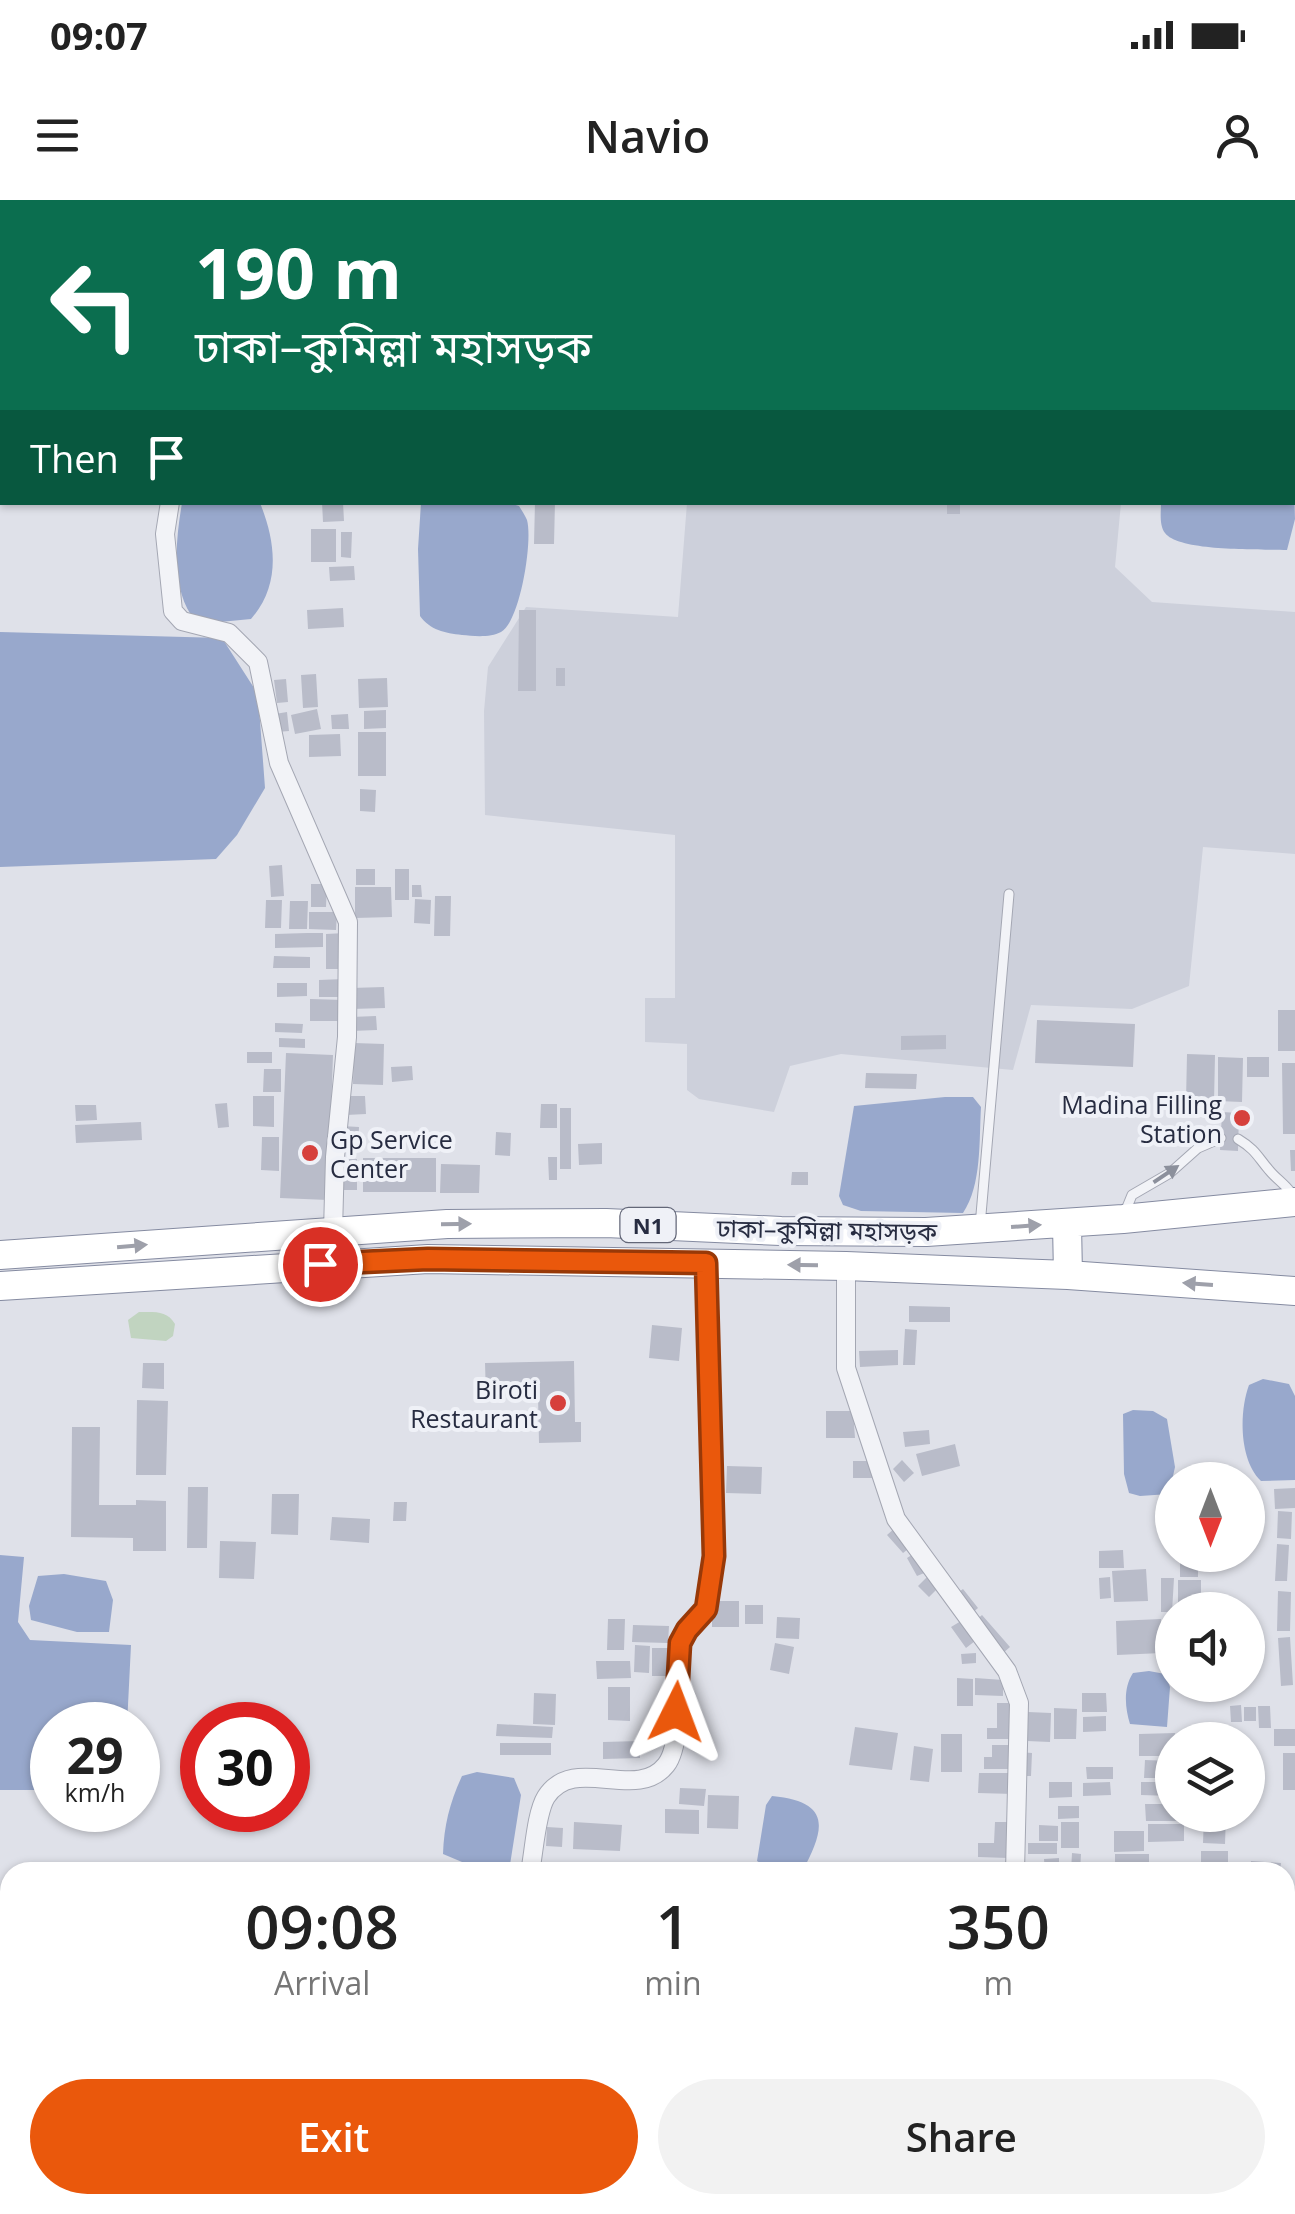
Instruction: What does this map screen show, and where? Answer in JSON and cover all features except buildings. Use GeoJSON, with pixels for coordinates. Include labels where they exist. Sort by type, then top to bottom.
{"type":"FeatureCollection","features":[{"type":"Feature","properties":{"kind":"highway","name":"ঢাকা–কুমিল্লা মহাসড়ক"},"geometry":{"type":"LineString","coordinates":[[0,1255],[447,1224],[606,1223],[781,1231],[980,1229],[1068,1224],[1295,1200]]}},
{"type":"Feature","properties":{"kind":"highway"},"geometry":{"type":"LineString","coordinates":[[1068,1224],[1068,1275]]}},
{"type":"Feature","properties":{"kind":"highway"},"geometry":{"type":"LineString","coordinates":[[82,1250],[85,1279]]}},
{"type":"Feature","properties":{"kind":"highway","name":"ঢাকা–কুমিল্লা মহাসড়ক"},"geometry":{"type":"LineString","coordinates":[[0,1286],[428,1259],[846,1266],[1068,1275],[1295,1291]]}},
{"type":"Feature","properties":{"kind":"street"},"geometry":{"type":"LineString","coordinates":[[169,505],[164,534],[172,611],[182,621],[229,633],[258,662],[280,762],[348,922],[347,1037],[334,1157],[333,1231]]}},
{"type":"Feature","properties":{"kind":"street"},"geometry":{"type":"LineString","coordinates":[[532,1862],[544,1800],[558,1784],[577,1777],[651,1777],[666,1764],[674,1747],[680,1643],[706,1609],[714,1556],[706,1263]]}},
{"type":"Feature","properties":{"kind":"street"},"geometry":{"type":"LineString","coordinates":[[846,1266],[846,1368],[896,1519],[1006,1671],[1019,1703],[1015,1862]]}},
{"type":"Feature","properties":{"kind":"lane"},"geometry":{"type":"LineString","coordinates":[[980,1229],[1009,894]]}},
{"type":"Feature","properties":{"kind":"lane"},"geometry":{"type":"LineString","coordinates":[[1122,1219],[1132,1195],[1170,1173],[1198,1148],[1221,1138]]}},
{"type":"Feature","properties":{"kind":"lane"},"geometry":{"type":"LineString","coordinates":[[1238,1139],[1258,1151],[1295,1200]]}},
{"type":"Feature","properties":{"kind":"shaded area"},"geometry":{"type":"Polygon","coordinates":[[[687,505],[1121,505],[1115,567],[1152,602],[1295,612],[1295,854],[1203,847],[1189,986],[1132,1009],[1031,1005],[1013,1070],[841,1054],[790,1066],[774,1112],[699,1099],[687,1090],[687,1044],[645,1042],[645,998],[675,998],[675,835],[485,815],[484,711],[488,667],[526,607],[678,617],[687,505]]]}},
{"type":"Feature","properties":{"kind":"green space"},"geometry":{"type":"Polygon","coordinates":[[[139,1312],[168,1316],[175,1324],[173,1336],[166,1341],[131,1338],[128,1320],[139,1312]]]}},
{"type":"Feature","properties":{"kind":"water"},"geometry":{"type":"Polygon","coordinates":[[[182,505],[261,505],[270,533],[273,563],[267,592],[251,619],[220,622],[191,615],[180,589],[177,546],[182,505]]]}},
{"type":"Feature","properties":{"kind":"water"},"geometry":{"type":"Polygon","coordinates":[[[421,505],[519,506],[527,520],[526,562],[519,598],[508,625],[497,634],[482,636],[450,633],[424,621],[420,616],[421,505]]]}},
{"type":"Feature","properties":{"kind":"water"},"geometry":{"type":"Polygon","coordinates":[[[1161,505],[1295,505],[1287,550],[1186,544],[1165,533],[1161,505]]]}},
{"type":"Feature","properties":{"kind":"water"},"geometry":{"type":"Polygon","coordinates":[[[0,632],[222,638],[258,694],[265,788],[237,835],[216,859],[0,867],[0,632]]]}},
{"type":"Feature","properties":{"kind":"water"},"geometry":{"type":"Polygon","coordinates":[[[973,1097],[981,1107],[977,1176],[963,1213],[861,1211],[843,1205],[839,1196],[854,1106],[973,1097]]]}},
{"type":"Feature","properties":{"kind":"water"},"geometry":{"type":"Polygon","coordinates":[[[1263,1379],[1289,1384],[1295,1396],[1295,1480],[1265,1481],[1265,1462],[1248,1461],[1243,1422],[1249,1385],[1263,1379]]]}},
{"type":"Feature","properties":{"kind":"water"},"geometry":{"type":"Polygon","coordinates":[[[1153,1411],[1167,1419],[1174,1462],[1155,1462],[1155,1495],[1129,1493],[1124,1474],[1123,1414],[1153,1411]]]}},
{"type":"Feature","properties":{"kind":"water"},"geometry":{"type":"Polygon","coordinates":[[[0,1555],[24,1557],[18,1622],[30,1640],[131,1645],[128,1702],[30,1702],[30,1790],[0,1790],[0,1555]]]}},
{"type":"Feature","properties":{"kind":"water"},"geometry":{"type":"Polygon","coordinates":[[[64,1574],[106,1581],[113,1600],[109,1632],[77,1632],[31,1620],[29,1606],[38,1576],[64,1574]]]}},
{"type":"Feature","properties":{"kind":"water"},"geometry":{"type":"Polygon","coordinates":[[[1155,1672],[1155,1702],[1169,1702],[1167,1722],[1155,1722],[1155,1726],[1130,1724],[1126,1698],[1133,1673],[1155,1672]]]}},
{"type":"Feature","properties":{"kind":"water"},"geometry":{"type":"Polygon","coordinates":[[[477,1772],[514,1778],[521,1795],[510,1862],[462,1862],[443,1854],[446,1823],[462,1776],[477,1772]]]}},
{"type":"Feature","properties":{"kind":"water"},"geometry":{"type":"Polygon","coordinates":[[[772,1796],[805,1804],[814,1811],[819,1830],[807,1862],[757,1861],[766,1805],[772,1796]]]}},
{"type":"Feature","properties":{"kind":"place","name":"Madina Filling Station"},"geometry":{"type":"Point","coordinates":[1242,1118]}},
{"type":"Feature","properties":{"kind":"place","name":"Gp Service Center"},"geometry":{"type":"Point","coordinates":[310,1153]}},
{"type":"Feature","properties":{"kind":"place","name":"Biroti Restaurant"},"geometry":{"type":"Point","coordinates":[558,1403]}},
{"type":"Feature","properties":{"kind":"route"},"geometry":{"type":"LineString","coordinates":[[320,1264],[428,1259],[706,1263],[714,1556],[706,1609],[680,1643],[676,1712]]}}]}
